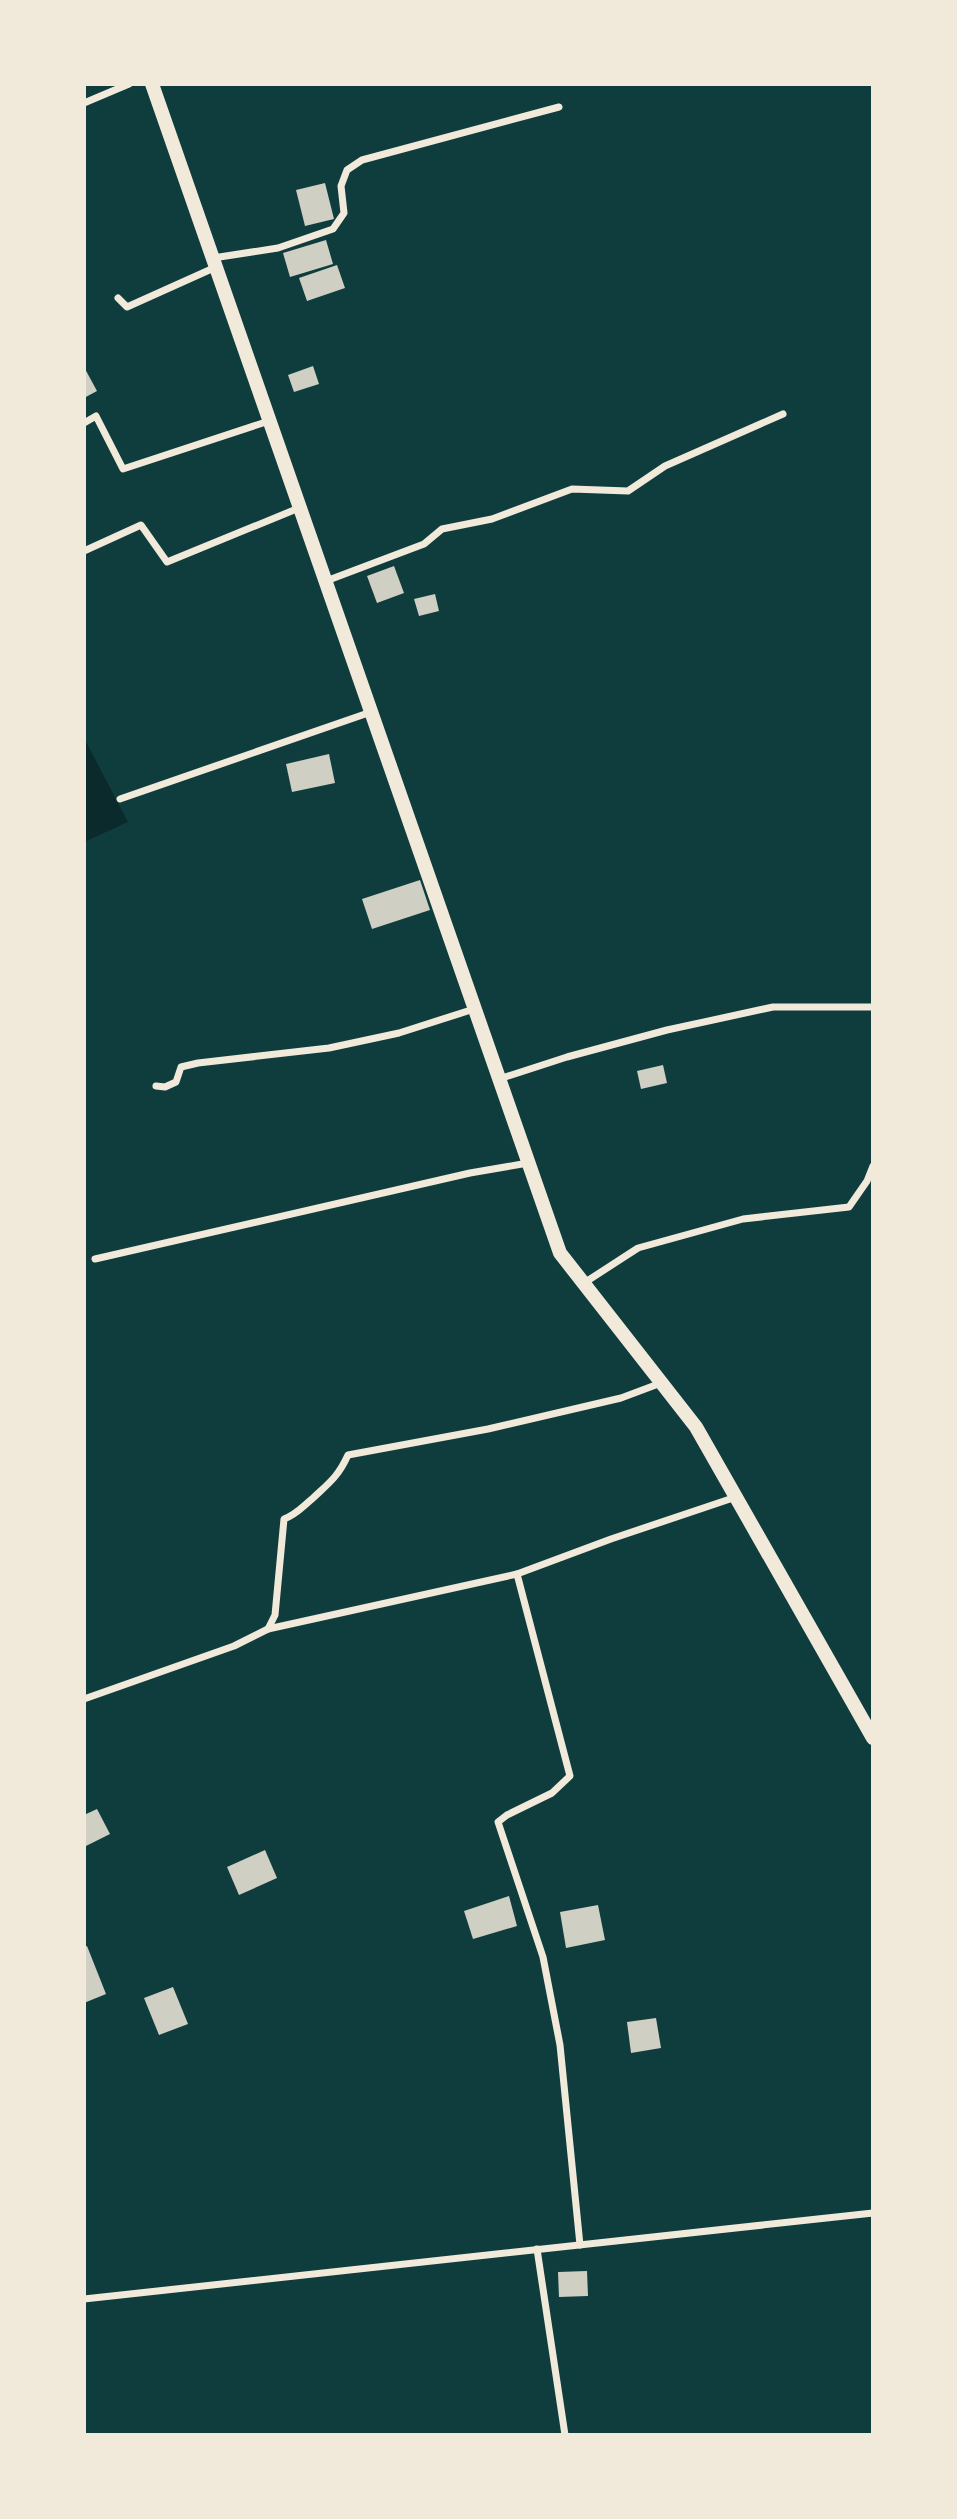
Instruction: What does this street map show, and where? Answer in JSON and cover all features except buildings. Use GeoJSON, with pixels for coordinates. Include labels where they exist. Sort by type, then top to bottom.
{"type":"FeatureCollection","features":[{"type":"Feature","properties":{"kind":"main road"},"geometry":{"type":"LineString","coordinates":[[152,84],[561,1253],[696,1427],[873,1738]]}},
{"type":"Feature","properties":{"kind":"street"},"geometry":{"type":"LineString","coordinates":[[84,103],[129,84]]}},
{"type":"Feature","properties":{"kind":"street"},"geometry":{"type":"LineString","coordinates":[[118,298],[127,307],[215,262],[278,248],[333,229],[344,213],[341,186],[347,170],[362,160],[559,107]]}},
{"type":"Feature","properties":{"kind":"street"},"geometry":{"type":"LineString","coordinates":[[326,581],[424,544],[442,529],[492,519],[572,489],[628,491],[665,466],[783,414]]}},
{"type":"Feature","properties":{"kind":"street"},"geometry":{"type":"LineString","coordinates":[[84,423],[96,416],[123,469],[270,421]]}},
{"type":"Feature","properties":{"kind":"street"},"geometry":{"type":"LineString","coordinates":[[84,551],[141,525],[167,562],[300,508]]}},
{"type":"Feature","properties":{"kind":"street"},"geometry":{"type":"LineString","coordinates":[[120,799],[372,712]]}},
{"type":"Feature","properties":{"kind":"street"},"geometry":{"type":"LineString","coordinates":[[499,1079],[667,1030],[773,1007],[873,1007]]}},
{"type":"Feature","properties":{"kind":"street"},"geometry":{"type":"LineString","coordinates":[[156,1086],[165,1087],[176,1082],[181,1067],[329,1048],[399,1033],[475,1009]]}},
{"type":"Feature","properties":{"kind":"street"},"geometry":{"type":"LineString","coordinates":[[94,1259],[470,1173],[529,1163]]}},
{"type":"Feature","properties":{"kind":"street"},"geometry":{"type":"LineString","coordinates":[[584,1283],[638,1248],[743,1219],[849,1207],[867,1181],[873,1166]]}},
{"type":"Feature","properties":{"kind":"street"},"geometry":{"type":"LineString","coordinates":[[268,1629],[275,1615],[285,1519],[297,1514],[326,1488],[340,1473],[348,1455],[488,1429],[621,1398],[662,1383]]}},
{"type":"Feature","properties":{"kind":"street"},"geometry":{"type":"LineString","coordinates":[[84,1699],[234,1646],[268,1629],[517,1574],[736,1497]]}},
{"type":"Feature","properties":{"kind":"street"},"geometry":{"type":"LineString","coordinates":[[517,1574],[570,1776],[552,1793],[498,1822],[542,1957],[560,2045],[580,2245]]}},
{"type":"Feature","properties":{"kind":"street"},"geometry":{"type":"LineString","coordinates":[[84,2299],[873,2213]]}},
{"type":"Feature","properties":{"kind":"street"},"geometry":{"type":"LineString","coordinates":[[537,2249],[565,2435]]}},
{"type":"Feature","properties":{"kind":"water"},"geometry":{"type":"Polygon","coordinates":[[[84,738],[128,822],[84,842],[84,738]]]}}]}
